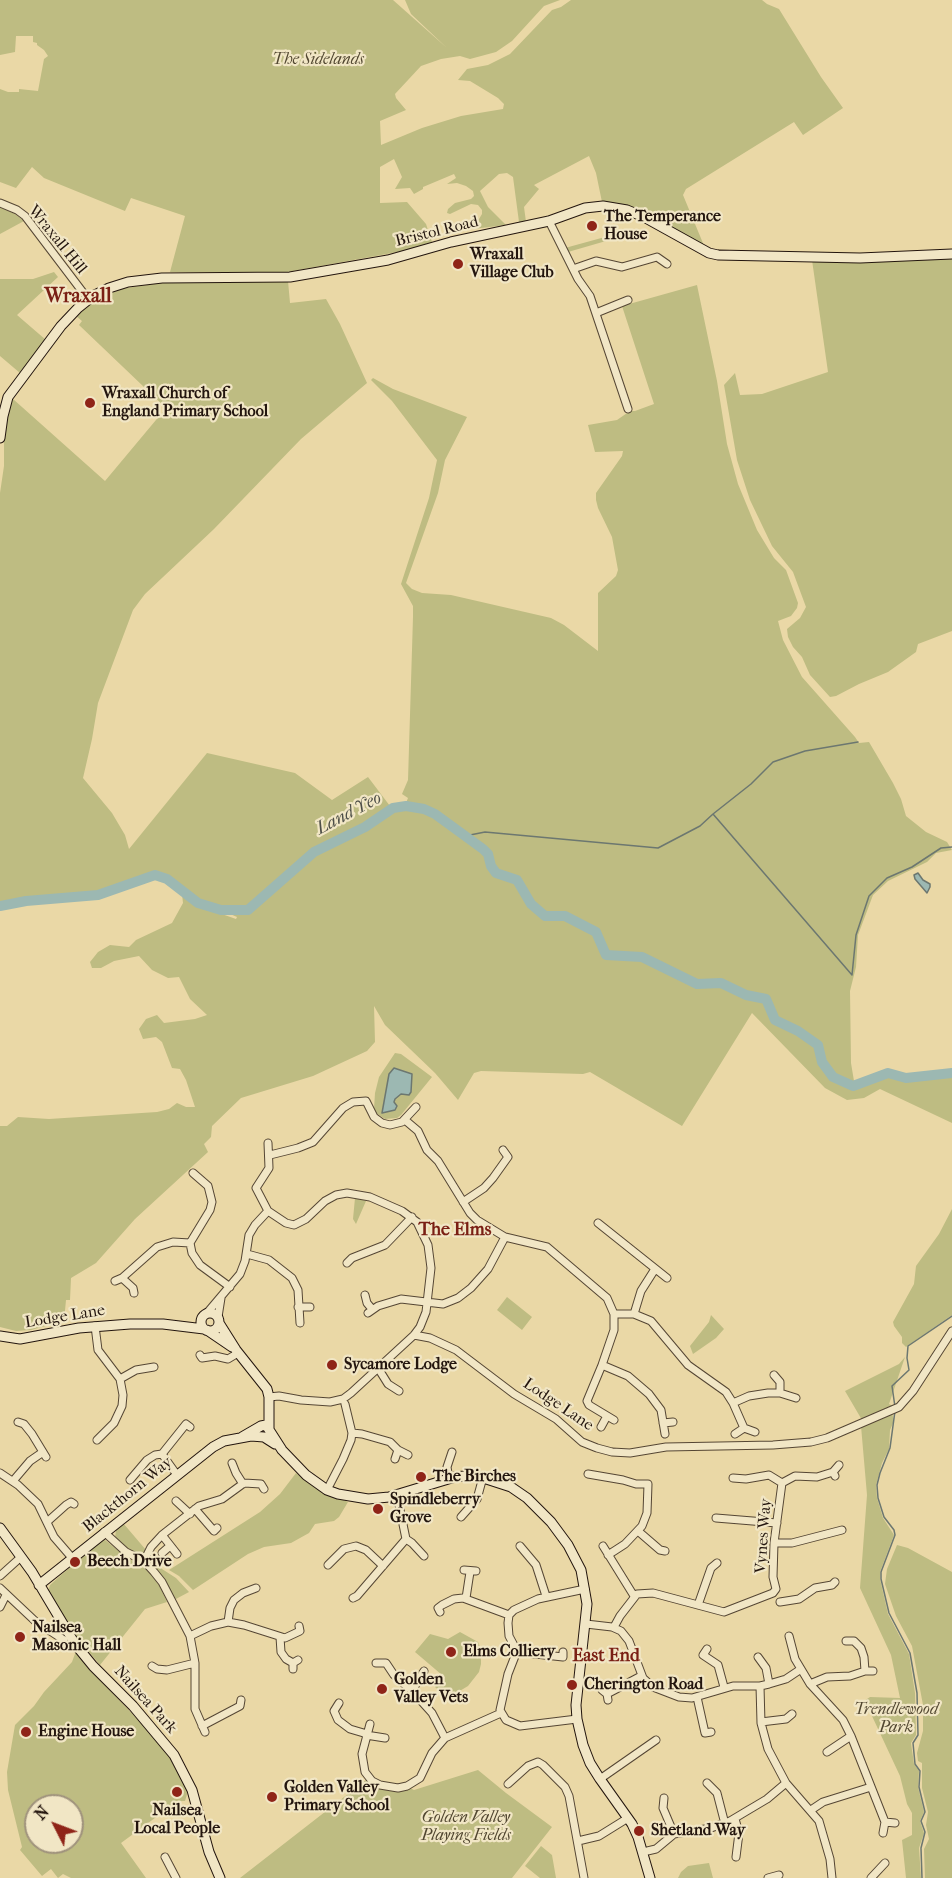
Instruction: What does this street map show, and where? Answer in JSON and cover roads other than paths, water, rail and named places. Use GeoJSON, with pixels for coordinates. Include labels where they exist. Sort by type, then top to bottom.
{"type":"FeatureCollection","features":[{"type":"Feature","properties":{"kind":"street","name":"Wraxall Hill"},"geometry":{"type":"LineString","coordinates":[[0,203],[25,216],[88,299]]}},
{"type":"Feature","properties":{"kind":"street","name":"Bristol Road"},"geometry":{"type":"LineString","coordinates":[[0,438],[4,409],[12,391],[61,326],[88,299],[109,288],[137,280],[290,277],[388,260],[466,238],[549,221],[585,208],[603,206],[614,207],[644,217],[709,253],[726,256],[860,258],[952,254]]}},
{"type":"Feature","properties":{"kind":"street"},"geometry":{"type":"LineString","coordinates":[[549,221],[573,269],[590,296],[624,386],[628,409]]}},
{"type":"Feature","properties":{"kind":"street"},"geometry":{"type":"LineString","coordinates":[[573,269],[596,261],[622,267],[658,258],[667,264]]}},
{"type":"Feature","properties":{"kind":"street"},"geometry":{"type":"LineString","coordinates":[[596,313],[625,300]]}},
{"type":"Feature","properties":{"kind":"street"},"geometry":{"type":"LineString","coordinates":[[270,1155],[315,1141],[343,1108],[355,1101],[367,1101],[373,1116],[382,1123],[395,1125],[405,1120],[416,1107]]}},
{"type":"Feature","properties":{"kind":"street"},"geometry":{"type":"LineString","coordinates":[[405,1120],[418,1131],[426,1148],[440,1164],[477,1220],[505,1237],[549,1248],[609,1300],[614,1314],[614,1330],[587,1401],[589,1405],[615,1420]]}},
{"type":"Feature","properties":{"kind":"street"},"geometry":{"type":"LineString","coordinates":[[268,1143],[270,1155],[268,1170],[256,1188],[268,1211],[286,1223],[297,1224],[309,1217],[327,1199],[336,1195],[347,1193],[370,1197],[412,1217],[421,1228],[430,1252],[431,1276],[428,1302],[422,1323],[414,1335],[351,1393],[336,1402],[316,1402],[279,1396],[269,1399],[264,1431],[306,1475],[327,1490],[349,1497],[368,1499],[397,1495],[469,1475],[483,1477],[516,1490],[551,1522],[577,1561],[585,1588],[586,1624],[577,1690],[577,1719],[586,1754],[600,1779],[628,1818],[643,1852],[650,1878]]}},
{"type":"Feature","properties":{"kind":"street"},"geometry":{"type":"LineString","coordinates":[[463,1202],[487,1186],[506,1154],[518,1159]]}},
{"type":"Feature","properties":{"kind":"street"},"geometry":{"type":"LineString","coordinates":[[191,1185],[195,1175],[209,1189],[212,1205],[190,1243],[193,1255],[198,1263],[230,1287]]}},
{"type":"Feature","properties":{"kind":"street"},"geometry":{"type":"LineString","coordinates":[[224,1293],[215,1329],[206,1330],[201,1322],[205,1315],[242,1271],[251,1232],[268,1211]]}},
{"type":"Feature","properties":{"kind":"street"},"geometry":{"type":"LineString","coordinates":[[347,1263],[355,1254],[385,1245],[412,1217]]}},
{"type":"Feature","properties":{"kind":"street"},"geometry":{"type":"LineString","coordinates":[[598,1223],[667,1278]]}},
{"type":"Feature","properties":{"kind":"street"},"geometry":{"type":"LineString","coordinates":[[365,1294],[370,1311],[401,1299],[443,1304],[466,1293],[492,1262],[505,1237]]}},
{"type":"Feature","properties":{"kind":"street"},"geometry":{"type":"LineString","coordinates":[[134,1293],[132,1287],[119,1279],[157,1247],[173,1242],[190,1243]]}},
{"type":"Feature","properties":{"kind":"street"},"geometry":{"type":"LineString","coordinates":[[247,1254],[269,1260],[292,1278],[298,1290],[300,1323]]}},
{"type":"Feature","properties":{"kind":"street"},"geometry":{"type":"LineString","coordinates":[[634,1314],[641,1291],[655,1269]]}},
{"type":"Feature","properties":{"kind":"street"},"geometry":{"type":"LineString","coordinates":[[298,1307],[310,1307]]}},
{"type":"Feature","properties":{"kind":"street"},"geometry":{"type":"LineString","coordinates":[[205,1315],[215,1313],[219,1320]]}},
{"type":"Feature","properties":{"kind":"street"},"geometry":{"type":"LineString","coordinates":[[614,1314],[634,1314],[653,1323],[684,1362],[721,1388],[733,1403],[744,1428],[755,1432]]}},
{"type":"Feature","properties":{"kind":"street","name":"Lodge Lane"},"geometry":{"type":"LineString","coordinates":[[170,1325],[189,1322],[205,1315]]}},
{"type":"Feature","properties":{"kind":"street","name":"Lodge Lane"},"geometry":{"type":"LineString","coordinates":[[219,1320],[237,1351],[267,1389],[269,1399]]}},
{"type":"Feature","properties":{"kind":"street","name":"Lodge Lane"},"geometry":{"type":"LineString","coordinates":[[0,1336],[20,1339],[95,1326],[170,1325],[206,1330],[237,1351]]}},
{"type":"Feature","properties":{"kind":"street"},"geometry":{"type":"LineString","coordinates":[[95,1326],[98,1350],[120,1379],[123,1392],[122,1406],[114,1423],[97,1440]]}},
{"type":"Feature","properties":{"kind":"street","name":"Lodge Lane"},"geometry":{"type":"LineString","coordinates":[[414,1335],[445,1343],[514,1394],[556,1419],[576,1438],[597,1448],[630,1453],[666,1447],[773,1445],[811,1442],[827,1438],[896,1409],[913,1391],[952,1331]]}},
{"type":"Feature","properties":{"kind":"street"},"geometry":{"type":"LineString","coordinates":[[200,1355],[202,1358],[215,1356],[230,1359],[237,1351]]}},
{"type":"Feature","properties":{"kind":"street"},"geometry":{"type":"LineString","coordinates":[[602,1365],[628,1376],[649,1394],[660,1407],[665,1434]]}},
{"type":"Feature","properties":{"kind":"street"},"geometry":{"type":"LineString","coordinates":[[120,1379],[136,1370],[154,1367]]}},
{"type":"Feature","properties":{"kind":"street"},"geometry":{"type":"LineString","coordinates":[[378,1368],[386,1381],[396,1388]]}},
{"type":"Feature","properties":{"kind":"street"},"geometry":{"type":"LineString","coordinates":[[774,1375],[780,1382],[780,1393]]}},
{"type":"Feature","properties":{"kind":"street"},"geometry":{"type":"LineString","coordinates":[[733,1403],[753,1395],[780,1393],[796,1398]]}},
{"type":"Feature","properties":{"kind":"street"},"geometry":{"type":"LineString","coordinates":[[327,1490],[344,1459],[352,1433],[345,1404]]}},
{"type":"Feature","properties":{"kind":"street"},"geometry":{"type":"LineString","coordinates":[[601,1427],[607,1416]]}},
{"type":"Feature","properties":{"kind":"street"},"geometry":{"type":"LineString","coordinates":[[13,1481],[30,1461],[44,1455],[36,1439],[22,1422]]}},
{"type":"Feature","properties":{"kind":"street"},"geometry":{"type":"LineString","coordinates":[[663,1423],[673,1422]]}},
{"type":"Feature","properties":{"kind":"street"},"geometry":{"type":"LineString","coordinates":[[130,1476],[154,1455],[162,1454],[186,1424],[190,1427]]}},
{"type":"Feature","properties":{"kind":"street"},"geometry":{"type":"LineString","coordinates":[[735,1434],[744,1428]]}},
{"type":"Feature","properties":{"kind":"street","name":"Blackthorn Way"},"geometry":{"type":"LineString","coordinates":[[39,1585],[213,1447],[224,1441],[264,1431]]}},
{"type":"Feature","properties":{"kind":"street"},"geometry":{"type":"LineString","coordinates":[[352,1433],[390,1442],[398,1450],[408,1455]]}},
{"type":"Feature","properties":{"kind":"street"},"geometry":{"type":"LineString","coordinates":[[104,1435],[110,1442]]}},
{"type":"Feature","properties":{"kind":"street"},"geometry":{"type":"LineString","coordinates":[[395,1459],[398,1450]]}},
{"type":"Feature","properties":{"kind":"street"},"geometry":{"type":"LineString","coordinates":[[162,1454],[177,1475]]}},
{"type":"Feature","properties":{"kind":"street"},"geometry":{"type":"LineString","coordinates":[[449,1479],[447,1468],[453,1456]]}},
{"type":"Feature","properties":{"kind":"street"},"geometry":{"type":"LineString","coordinates":[[733,1478],[746,1479],[769,1475],[782,1483],[795,1476],[817,1477],[834,1474],[839,1465]]}},
{"type":"Feature","properties":{"kind":"street"},"geometry":{"type":"LineString","coordinates":[[232,1468],[243,1484]]}},
{"type":"Feature","properties":{"kind":"street"},"geometry":{"type":"LineString","coordinates":[[0,1473],[13,1481],[38,1504],[56,1539],[73,1559]]}},
{"type":"Feature","properties":{"kind":"street"},"geometry":{"type":"LineString","coordinates":[[588,1474],[647,1480],[646,1517],[638,1531],[625,1544],[608,1555]]}},
{"type":"Feature","properties":{"kind":"street"},"geometry":{"type":"LineString","coordinates":[[465,1516],[477,1499],[483,1477]]}},
{"type":"Feature","properties":{"kind":"street","name":"Vynes Way"},"geometry":{"type":"LineString","coordinates":[[782,1483],[774,1543],[775,1591],[781,1603],[798,1599],[815,1588],[833,1585]]}},
{"type":"Feature","properties":{"kind":"street"},"geometry":{"type":"LineString","coordinates":[[144,1561],[150,1549],[162,1535],[204,1503],[222,1499],[243,1484],[263,1484]]}},
{"type":"Feature","properties":{"kind":"street"},"geometry":{"type":"LineString","coordinates":[[397,1495],[406,1539],[421,1554]]}},
{"type":"Feature","properties":{"kind":"street"},"geometry":{"type":"LineString","coordinates":[[47,1522],[72,1501]]}},
{"type":"Feature","properties":{"kind":"street"},"geometry":{"type":"LineString","coordinates":[[181,1502],[214,1531],[217,1528]]}},
{"type":"Feature","properties":{"kind":"street"},"geometry":{"type":"LineString","coordinates":[[716,1518],[777,1522]]}},
{"type":"Feature","properties":{"kind":"street","name":"Nailsea Park"},"geometry":{"type":"LineString","coordinates":[[0,1528],[84,1656],[133,1706],[166,1744],[179,1764],[192,1790],[209,1851],[220,1878]]}},
{"type":"Feature","properties":{"kind":"street"},"geometry":{"type":"LineString","coordinates":[[774,1543],[792,1543],[836,1529]]}},
{"type":"Feature","properties":{"kind":"street"},"geometry":{"type":"LineString","coordinates":[[638,1531],[661,1552]]}},
{"type":"Feature","properties":{"kind":"street"},"geometry":{"type":"LineString","coordinates":[[104,1532],[126,1552],[144,1561],[162,1582],[190,1636],[195,1664],[194,1706],[204,1729],[242,1706]]}},
{"type":"Feature","properties":{"kind":"street"},"geometry":{"type":"LineString","coordinates":[[162,1535],[177,1554]]}},
{"type":"Feature","properties":{"kind":"street"},"geometry":{"type":"LineString","coordinates":[[357,1598],[406,1539]]}},
{"type":"Feature","properties":{"kind":"street"},"geometry":{"type":"LineString","coordinates":[[520,1545],[534,1563],[546,1596]]}},
{"type":"Feature","properties":{"kind":"street"},"geometry":{"type":"LineString","coordinates":[[162,1552],[170,1546]]}},
{"type":"Feature","properties":{"kind":"street"},"geometry":{"type":"LineString","coordinates":[[328,1562],[344,1549],[356,1546],[366,1550],[383,1566]]}},
{"type":"Feature","properties":{"kind":"street"},"geometry":{"type":"LineString","coordinates":[[603,1546],[634,1596],[614,1627]]}},
{"type":"Feature","properties":{"kind":"street"},"geometry":{"type":"LineString","coordinates":[[0,1576],[21,1557]]}},
{"type":"Feature","properties":{"kind":"street"},"geometry":{"type":"LineString","coordinates":[[698,1605],[713,1564]]}},
{"type":"Feature","properties":{"kind":"street"},"geometry":{"type":"LineString","coordinates":[[466,1599],[470,1571]]}},
{"type":"Feature","properties":{"kind":"street"},"geometry":{"type":"LineString","coordinates":[[228,1622],[229,1611],[234,1600],[243,1593],[258,1587]]}},
{"type":"Feature","properties":{"kind":"street"},"geometry":{"type":"LineString","coordinates":[[0,1588],[23,1611],[45,1623],[64,1640]]}},
{"type":"Feature","properties":{"kind":"street"},"geometry":{"type":"LineString","coordinates":[[509,1615],[525,1604],[546,1596],[585,1588]]}},
{"type":"Feature","properties":{"kind":"street","name":"Vynes Way"},"geometry":{"type":"LineString","coordinates":[[634,1596],[653,1593],[716,1611],[727,1611],[775,1591]]}},
{"type":"Feature","properties":{"kind":"street"},"geometry":{"type":"LineString","coordinates":[[0,1606],[6,1595]]}},
{"type":"Feature","properties":{"kind":"street"},"geometry":{"type":"LineString","coordinates":[[440,1612],[438,1608],[456,1598],[466,1599],[509,1615]]}},
{"type":"Feature","properties":{"kind":"street"},"geometry":{"type":"LineString","coordinates":[[501,1713],[508,1674],[517,1652],[509,1636],[509,1615]]}},
{"type":"Feature","properties":{"kind":"street"},"geometry":{"type":"LineString","coordinates":[[190,1636],[211,1626],[228,1622],[249,1626],[280,1637],[290,1637],[302,1630]]}},
{"type":"Feature","properties":{"kind":"street"},"geometry":{"type":"LineString","coordinates":[[586,1624],[614,1627],[623,1633],[641,1676],[651,1686],[675,1696],[697,1697],[724,1687],[746,1684],[760,1686],[786,1679],[801,1669]]}},
{"type":"Feature","properties":{"kind":"street"},"geometry":{"type":"LineString","coordinates":[[280,1637],[281,1652],[285,1658],[295,1664]]}},
{"type":"Feature","properties":{"kind":"street"},"geometry":{"type":"LineString","coordinates":[[792,1640],[801,1669],[810,1684],[841,1718],[851,1736],[885,1821],[883,1833]]}},
{"type":"Feature","properties":{"kind":"street"},"geometry":{"type":"LineString","coordinates":[[846,1641],[854,1641],[861,1649],[865,1671]]}},
{"type":"Feature","properties":{"kind":"street"},"geometry":{"type":"LineString","coordinates":[[707,1649],[703,1655],[718,1665],[724,1687]]}},
{"type":"Feature","properties":{"kind":"street"},"geometry":{"type":"LineString","coordinates":[[517,1652],[563,1657],[564,1652]]}},
{"type":"Feature","properties":{"kind":"street"},"geometry":{"type":"LineString","coordinates":[[758,1656],[766,1668],[769,1684]]}},
{"type":"Feature","properties":{"kind":"street"},"geometry":{"type":"LineString","coordinates":[[376,1663],[387,1660],[394,1675],[433,1714],[445,1738]]}},
{"type":"Feature","properties":{"kind":"street"},"geometry":{"type":"LineString","coordinates":[[154,1670],[167,1670],[195,1664]]}},
{"type":"Feature","properties":{"kind":"street"},"geometry":{"type":"LineString","coordinates":[[412,1691],[424,1671]]}},
{"type":"Feature","properties":{"kind":"street"},"geometry":{"type":"LineString","coordinates":[[810,1684],[825,1678],[852,1676],[865,1671],[873,1671]]}},
{"type":"Feature","properties":{"kind":"street"},"geometry":{"type":"LineString","coordinates":[[606,1694],[641,1676]]}},
{"type":"Feature","properties":{"kind":"street"},"geometry":{"type":"LineString","coordinates":[[760,1686],[761,1722],[770,1755],[786,1784],[811,1810],[822,1830],[830,1859],[832,1878]]}},
{"type":"Feature","properties":{"kind":"street"},"geometry":{"type":"LineString","coordinates":[[697,1697],[705,1733],[711,1732]]}},
{"type":"Feature","properties":{"kind":"street"},"geometry":{"type":"LineString","coordinates":[[339,1703],[330,1711],[342,1724],[385,1738]]}},
{"type":"Feature","properties":{"kind":"street"},"geometry":{"type":"LineString","coordinates":[[501,1713],[511,1723],[522,1726],[577,1719]]}},
{"type":"Feature","properties":{"kind":"street"},"geometry":{"type":"LineString","coordinates":[[370,1724],[362,1756],[365,1772],[376,1783],[394,1789],[407,1786],[420,1778],[432,1753],[445,1738],[501,1713]]}},
{"type":"Feature","properties":{"kind":"street"},"geometry":{"type":"LineString","coordinates":[[761,1722],[786,1719],[792,1714]]}},
{"type":"Feature","properties":{"kind":"street"},"geometry":{"type":"LineString","coordinates":[[827,1752],[851,1736]]}},
{"type":"Feature","properties":{"kind":"street"},"geometry":{"type":"LineString","coordinates":[[600,1779],[654,1744]]}},
{"type":"Feature","properties":{"kind":"street"},"geometry":{"type":"LineString","coordinates":[[508,1784],[531,1764],[538,1762],[543,1764],[567,1791],[584,1878]]}},
{"type":"Feature","properties":{"kind":"street"},"geometry":{"type":"LineString","coordinates":[[707,1783],[717,1787],[725,1824]]}},
{"type":"Feature","properties":{"kind":"street"},"geometry":{"type":"LineString","coordinates":[[643,1852],[656,1849],[674,1834],[725,1824],[767,1799],[786,1784]]}},
{"type":"Feature","properties":{"kind":"street"},"geometry":{"type":"LineString","coordinates":[[811,1810],[823,1802],[872,1787]]}},
{"type":"Feature","properties":{"kind":"street"},"geometry":{"type":"LineString","coordinates":[[661,1801],[674,1834]]}},
{"type":"Feature","properties":{"kind":"street"},"geometry":{"type":"LineString","coordinates":[[578,1840],[599,1836],[628,1818]]}},
{"type":"Feature","properties":{"kind":"street"},"geometry":{"type":"LineString","coordinates":[[735,1819],[739,1833],[736,1857]]}},
{"type":"Feature","properties":{"kind":"street"},"geometry":{"type":"LineString","coordinates":[[885,1821],[895,1823]]}},
{"type":"Feature","properties":{"kind":"street"},"geometry":{"type":"LineString","coordinates":[[165,1857],[176,1878]]}},
{"type":"Feature","properties":{"kind":"street"},"geometry":{"type":"LineString","coordinates":[[871,1878],[885,1863]]}},
{"type":"Feature","properties":{"kind":"street"},"geometry":{"type":"LineString","coordinates":[[768,1878],[779,1875]]}},
{"type":"Feature","properties":{"kind":"water"},"geometry":{"type":"Polygon","coordinates":[[[918,873],[930,884],[927,893],[915,879],[914,875],[918,873]]]}},
{"type":"Feature","properties":{"kind":"water"},"geometry":{"type":"Polygon","coordinates":[[[394,1068],[412,1074],[411,1092],[409,1095],[401,1094],[395,1099],[397,1106],[395,1110],[382,1113],[389,1074],[394,1068]]]}},
{"type":"Feature","properties":{"kind":"waterway"},"geometry":{"type":"LineString","coordinates":[[713,814],[751,784],[773,762],[805,751],[858,742]]}},
{"type":"Feature","properties":{"kind":"waterway","name":"Land Yeo"},"geometry":{"type":"LineString","coordinates":[[0,906],[26,901],[98,895],[155,875],[167,879],[198,903],[221,910],[248,910],[314,852],[365,827],[393,808],[406,806],[424,809],[435,814],[483,849],[488,854],[491,866],[496,873],[517,880],[531,904],[545,916],[565,916],[596,932],[606,955],[642,957],[697,984],[721,983],[746,995],[766,999],[775,1020],[798,1031],[818,1045],[822,1062],[833,1077],[853,1086],[888,1073],[906,1078],[952,1073]]}},
{"type":"Feature","properties":{"kind":"waterway"},"geometry":{"type":"LineString","coordinates":[[465,836],[485,832],[658,848],[700,826],[713,814],[852,975],[856,935],[869,896],[887,878],[912,867],[941,848],[952,847]]}},
{"type":"Feature","properties":{"kind":"waterway"},"geometry":{"type":"LineString","coordinates":[[895,1407],[892,1386],[909,1370],[908,1346],[952,1316]]}},
{"type":"Feature","properties":{"kind":"waterway"},"geometry":{"type":"LineString","coordinates":[[895,1411],[890,1448],[877,1485],[878,1498],[884,1517],[895,1535],[881,1572],[881,1579],[889,1613],[910,1653],[917,1693],[918,1735],[913,1743],[915,1764],[920,1771],[919,1787],[925,1812],[921,1821],[925,1832],[921,1848],[922,1878]]}},
{"type":"Feature","properties":{"kind":"place","name":"The Temperance House"},"geometry":{"type":"Point","coordinates":[592,226]}},
{"type":"Feature","properties":{"kind":"place","name":"Wraxall Village Club"},"geometry":{"type":"Point","coordinates":[458,264]}},
{"type":"Feature","properties":{"kind":"place","name":"Wraxall Church of England Primary School"},"geometry":{"type":"Point","coordinates":[90,403]}},
{"type":"Feature","properties":{"kind":"place","name":"Sycamore Lodge"},"geometry":{"type":"Point","coordinates":[332,1365]}},
{"type":"Feature","properties":{"kind":"place","name":"The Birches"},"geometry":{"type":"Point","coordinates":[421,1477]}},
{"type":"Feature","properties":{"kind":"place","name":"Spindleberry Grove"},"geometry":{"type":"Point","coordinates":[378,1509]}},
{"type":"Feature","properties":{"kind":"place","name":"Beech Drive"},"geometry":{"type":"Point","coordinates":[75,1562]}},
{"type":"Feature","properties":{"kind":"place","name":"Nailsea Masonic Hall"},"geometry":{"type":"Point","coordinates":[20,1637]}},
{"type":"Feature","properties":{"kind":"place","name":"Elms Colliery"},"geometry":{"type":"Point","coordinates":[451,1652]}},
{"type":"Feature","properties":{"kind":"place","name":"Cherington Road"},"geometry":{"type":"Point","coordinates":[572,1685]}},
{"type":"Feature","properties":{"kind":"place","name":"Golden Valley Vets"},"geometry":{"type":"Point","coordinates":[382,1689]}},
{"type":"Feature","properties":{"kind":"place","name":"Engine House"},"geometry":{"type":"Point","coordinates":[26,1732]}},
{"type":"Feature","properties":{"kind":"place","name":"Nailsea Local People"},"geometry":{"type":"Point","coordinates":[177,1792]}},
{"type":"Feature","properties":{"kind":"place","name":"Golden Valley Primary School"},"geometry":{"type":"Point","coordinates":[272,1797]}},
{"type":"Feature","properties":{"kind":"place","name":"Shetland Way"},"geometry":{"type":"Point","coordinates":[639,1831]}},
{"type":"Feature","properties":{"kind":"district","name":"Wraxall"},"geometry":{"type":"Point","coordinates":[78,297]}},
{"type":"Feature","properties":{"kind":"district","name":"The Elms"},"geometry":{"type":"Point","coordinates":[455,1231]}},
{"type":"Feature","properties":{"kind":"district","name":"East End"},"geometry":{"type":"Point","coordinates":[606,1657]}},
{"type":"Feature","properties":{"kind":"park label","name":"The Sidelands"},"geometry":{"type":"Point","coordinates":[318,60]}},
{"type":"Feature","properties":{"kind":"park label","name":"Trendlewood Park"},"geometry":{"type":"Point","coordinates":[896,1719]}},
{"type":"Feature","properties":{"kind":"park label","name":"Golden Valley Playing Fields"},"geometry":{"type":"Point","coordinates":[466,1827]}}]}
